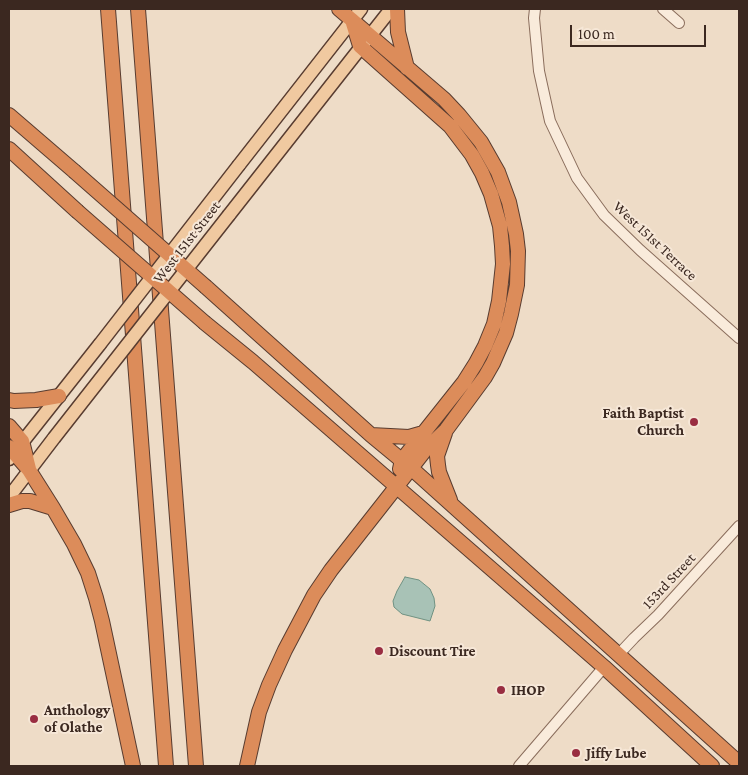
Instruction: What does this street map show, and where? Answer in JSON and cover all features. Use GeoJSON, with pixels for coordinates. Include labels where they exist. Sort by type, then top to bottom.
{"type":"FeatureCollection","features":[{"type":"Feature","properties":{"kind":"highway"},"geometry":{"type":"LineString","coordinates":[[108,9],[166,766]]}},
{"type":"Feature","properties":{"kind":"highway"},"geometry":{"type":"LineString","coordinates":[[138,9],[196,766]]}},
{"type":"Feature","properties":{"kind":"highway"},"geometry":{"type":"LineString","coordinates":[[247,766],[257,721],[269,685],[310,603],[331,570],[397,486],[423,433],[464,382],[476,363],[494,324],[499,301],[503,264],[500,226],[491,194],[482,173],[472,155],[450,126],[364,41],[352,20],[339,9]]}},
{"type":"Feature","properties":{"kind":"highway"},"geometry":{"type":"LineString","coordinates":[[397,9],[398,32],[406,68]]}},
{"type":"Feature","properties":{"kind":"highway"},"geometry":{"type":"LineString","coordinates":[[364,41],[406,68],[444,99],[481,142],[490,156],[504,187],[509,202],[518,251],[517,285],[512,314],[493,363],[446,430],[407,464]]}},
{"type":"Feature","properties":{"kind":"highway"},"geometry":{"type":"LineString","coordinates":[[9,115],[206,287],[371,435],[407,464],[739,763]]}},
{"type":"Feature","properties":{"kind":"highway"},"geometry":{"type":"LineString","coordinates":[[9,149],[205,323],[254,362],[604,667],[712,766]]}},
{"type":"Feature","properties":{"kind":"highway"},"geometry":{"type":"LineString","coordinates":[[9,400],[36,400],[59,396]]}},
{"type":"Feature","properties":{"kind":"highway"},"geometry":{"type":"LineString","coordinates":[[9,426],[22,441],[29,470]]}},
{"type":"Feature","properties":{"kind":"highway"},"geometry":{"type":"LineString","coordinates":[[446,430],[437,456],[438,465],[452,504]]}},
{"type":"Feature","properties":{"kind":"highway"},"geometry":{"type":"LineString","coordinates":[[371,435],[409,437],[423,433]]}},
{"type":"Feature","properties":{"kind":"highway"},"geometry":{"type":"LineString","coordinates":[[10,453],[29,470],[74,544],[88,573],[106,640],[133,766]]}},
{"type":"Feature","properties":{"kind":"highway"},"geometry":{"type":"LineString","coordinates":[[9,505],[30,501],[53,508]]}},
{"type":"Feature","properties":{"kind":"main road","name":"West 151st Street"},"geometry":{"type":"LineString","coordinates":[[10,453],[59,396],[361,9]]}},
{"type":"Feature","properties":{"kind":"main road","name":"West 151st Street"},"geometry":{"type":"LineString","coordinates":[[9,496],[391,9]]}},
{"type":"Feature","properties":{"kind":"street","name":"West 151st Terrace"},"geometry":{"type":"LineString","coordinates":[[535,9],[538,71],[550,121],[577,178],[610,221],[739,338]]}},
{"type":"Feature","properties":{"kind":"street"},"geometry":{"type":"LineString","coordinates":[[663,9],[679,23]]}},
{"type":"Feature","properties":{"kind":"street","name":"153rd Street"},"geometry":{"type":"LineString","coordinates":[[619,654],[658,616],[739,526]]}},
{"type":"Feature","properties":{"kind":"street"},"geometry":{"type":"LineString","coordinates":[[519,766],[604,667]]}},
{"type":"Feature","properties":{"kind":"shaded area"},"geometry":{"type":"Polygon","coordinates":[[[405,577],[419,580],[430,589],[435,606],[430,621],[402,614],[394,607],[393,601],[405,577]]]}},
{"type":"Feature","properties":{"kind":"place","name":"Faith Baptist Church"},"geometry":{"type":"Point","coordinates":[694,422]}},
{"type":"Feature","properties":{"kind":"place","name":"Discount Tire"},"geometry":{"type":"Point","coordinates":[379,651]}},
{"type":"Feature","properties":{"kind":"place","name":"IHOP"},"geometry":{"type":"Point","coordinates":[501,690]}},
{"type":"Feature","properties":{"kind":"place","name":"Anthology of Olathe"},"geometry":{"type":"Point","coordinates":[34,719]}},
{"type":"Feature","properties":{"kind":"place","name":"Jiffy Lube"},"geometry":{"type":"Point","coordinates":[576,753]}}]}
